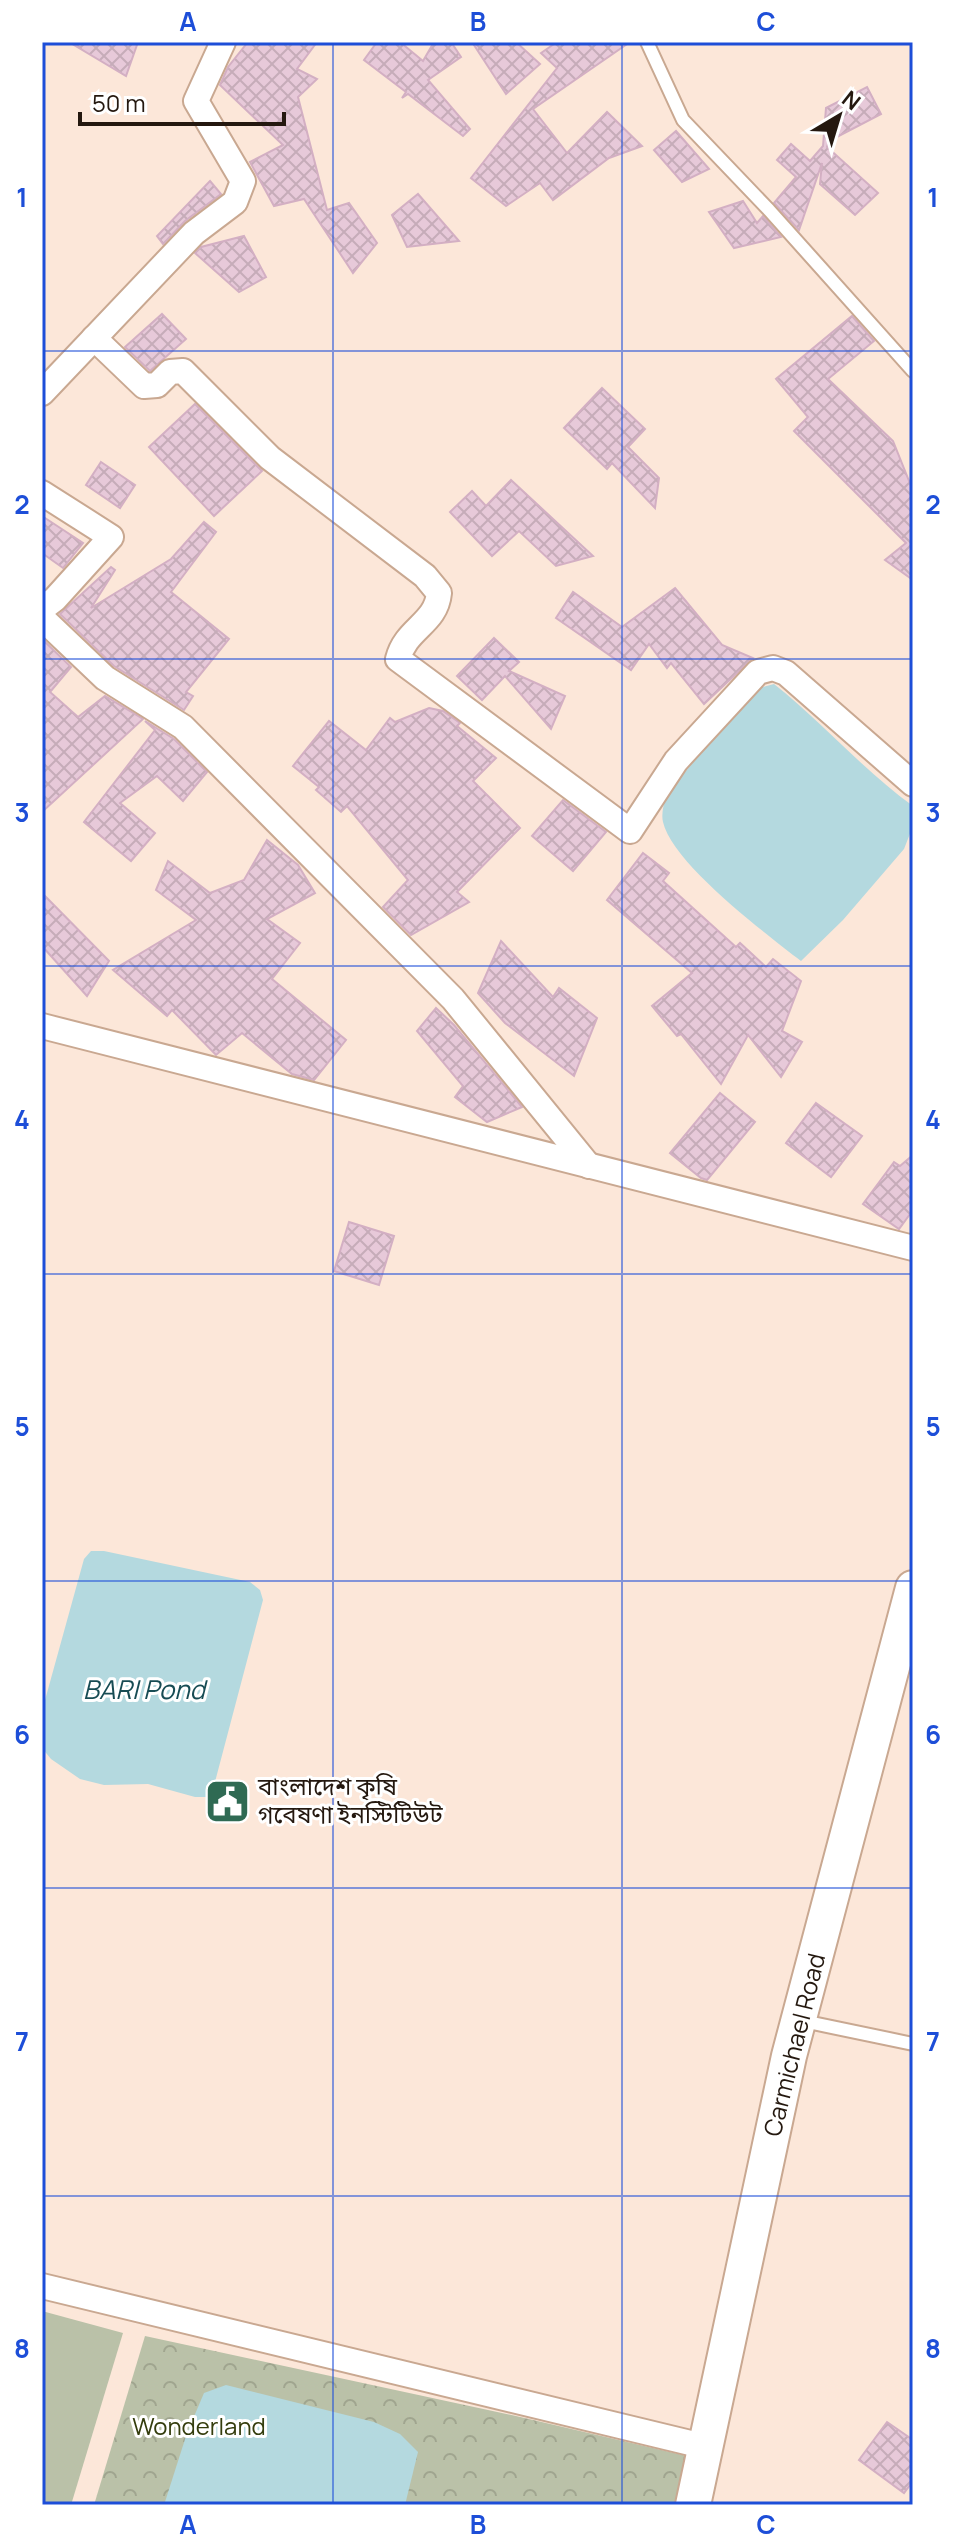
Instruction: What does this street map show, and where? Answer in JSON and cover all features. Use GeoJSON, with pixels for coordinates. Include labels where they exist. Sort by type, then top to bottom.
{"type":"FeatureCollection","features":[{"type":"Feature","properties":{"kind":"street"},"geometry":{"type":"LineString","coordinates":[[42,393],[194,233],[235,202],[243,181],[196,101],[223,42]]}},
{"type":"Feature","properties":{"kind":"street"},"geometry":{"type":"LineString","coordinates":[[94,338],[144,386],[157,385],[170,372],[183,371],[270,458],[425,576],[439,593],[438,608],[402,644],[398,659],[630,831],[676,761],[758,672],[773,668],[786,673],[913,784]]}},
{"type":"Feature","properties":{"kind":"street"},"geometry":{"type":"LineString","coordinates":[[42,493],[111,537],[55,599],[42,609]]}},
{"type":"Feature","properties":{"kind":"street"},"geometry":{"type":"LineString","coordinates":[[42,618],[105,678],[183,727],[453,999],[589,1166]]}},
{"type":"Feature","properties":{"kind":"street"},"geometry":{"type":"LineString","coordinates":[[42,1026],[913,1248]]}},
{"type":"Feature","properties":{"kind":"street","name":"Carmichael Road"},"geometry":{"type":"LineString","coordinates":[[693,2505],[789,2056],[913,1588]]}},
{"type":"Feature","properties":{"kind":"street"},"geometry":{"type":"LineString","coordinates":[[42,2286],[707,2447]]}},
{"type":"Feature","properties":{"kind":"lane"},"geometry":{"type":"LineString","coordinates":[[647,42],[683,120],[769,210],[913,371]]}},
{"type":"Feature","properties":{"kind":"lane"},"geometry":{"type":"LineString","coordinates":[[799,2020],[913,2044]]}},
{"type":"Feature","properties":{"kind":"green space"},"geometry":{"type":"Polygon","coordinates":[[[42,2311],[123,2333],[71,2505],[42,2505],[42,2311]]]}},
{"type":"Feature","properties":{"kind":"green space","name":"Wonderland"},"geometry":{"type":"Polygon","coordinates":[[[145,2336],[687,2456],[675,2505],[94,2505],[145,2336]]]}},
{"type":"Feature","properties":{"kind":"water"},"geometry":{"type":"Polygon","coordinates":[[[774,684],[913,806],[913,826],[904,849],[843,920],[801,961],[701,877],[670,839],[662,819],[665,797],[751,690],[774,684]]]}},
{"type":"Feature","properties":{"kind":"water","name":"BARI Pond"},"geometry":{"type":"Polygon","coordinates":[[[91,1551],[104,1551],[250,1582],[260,1590],[263,1600],[211,1797],[195,1797],[148,1784],[104,1785],[80,1779],[51,1759],[42,1748],[42,1711],[84,1559],[91,1551]]]}},
{"type":"Feature","properties":{"kind":"water"},"geometry":{"type":"Polygon","coordinates":[[[226,2385],[374,2422],[400,2434],[418,2452],[405,2505],[164,2505],[187,2433],[204,2393],[226,2385]]]}},
{"type":"Feature","properties":{"kind":"building"},"geometry":{"type":"Polygon","coordinates":[[[69,42],[138,42],[126,76],[69,42]]]}},
{"type":"Feature","properties":{"kind":"building"},"geometry":{"type":"Polygon","coordinates":[[[248,42],[317,42],[297,69],[317,79],[298,97],[327,210],[349,203],[377,243],[353,273],[304,199],[274,206],[250,162],[283,145],[220,85],[228,67],[248,42]]]}},
{"type":"Feature","properties":{"kind":"building"},"geometry":{"type":"Polygon","coordinates":[[[377,42],[400,42],[423,61],[434,42],[451,42],[461,57],[428,80],[470,129],[463,136],[408,94],[402,98],[406,92],[364,60],[377,42]]]}},
{"type":"Feature","properties":{"kind":"building"},"geometry":{"type":"Polygon","coordinates":[[[472,42],[516,42],[540,64],[506,94],[472,42]]]}},
{"type":"Feature","properties":{"kind":"building"},"geometry":{"type":"Polygon","coordinates":[[[557,42],[630,42],[533,109],[567,153],[607,112],[642,146],[609,158],[553,200],[540,183],[506,206],[471,178],[557,68],[541,53],[557,42]]]}},
{"type":"Feature","properties":{"kind":"building"},"geometry":{"type":"Polygon","coordinates":[[[867,87],[881,114],[829,141],[827,147],[878,193],[855,215],[820,184],[822,163],[799,230],[774,203],[796,177],[777,160],[791,144],[810,161],[823,146],[826,108],[867,87]]]}},
{"type":"Feature","properties":{"kind":"building"},"geometry":{"type":"Polygon","coordinates":[[[676,131],[709,169],[682,182],[654,150],[676,131]]]}},
{"type":"Feature","properties":{"kind":"building"},"geometry":{"type":"Polygon","coordinates":[[[210,181],[221,194],[185,221],[163,244],[157,236],[210,181]]]}},
{"type":"Feature","properties":{"kind":"building"},"geometry":{"type":"Polygon","coordinates":[[[418,194],[459,241],[407,247],[392,215],[418,194]]]}},
{"type":"Feature","properties":{"kind":"building"},"geometry":{"type":"Polygon","coordinates":[[[743,201],[757,223],[763,216],[781,237],[734,248],[709,212],[743,201]]]}},
{"type":"Feature","properties":{"kind":"building"},"geometry":{"type":"Polygon","coordinates":[[[244,236],[266,277],[239,292],[195,253],[201,247],[244,236]]]}},
{"type":"Feature","properties":{"kind":"building"},"geometry":{"type":"Polygon","coordinates":[[[162,314],[186,339],[150,371],[125,347],[162,314]]]}},
{"type":"Feature","properties":{"kind":"building"},"geometry":{"type":"Polygon","coordinates":[[[852,316],[874,341],[828,379],[893,441],[913,491],[913,580],[885,560],[906,543],[794,431],[808,417],[776,379],[852,316]]]}},
{"type":"Feature","properties":{"kind":"building"},"geometry":{"type":"Polygon","coordinates":[[[602,388],[645,429],[628,447],[659,478],[655,508],[612,463],[607,469],[564,428],[602,388]]]}},
{"type":"Feature","properties":{"kind":"building"},"geometry":{"type":"Polygon","coordinates":[[[195,404],[262,471],[214,516],[149,447],[195,404]]]}},
{"type":"Feature","properties":{"kind":"building"},"geometry":{"type":"Polygon","coordinates":[[[101,462],[135,485],[120,508],[86,485],[101,462]]]}},
{"type":"Feature","properties":{"kind":"building"},"geometry":{"type":"Polygon","coordinates":[[[511,480],[593,556],[556,566],[519,531],[492,556],[450,512],[472,491],[486,506],[511,480]]]}},
{"type":"Feature","properties":{"kind":"building"},"geometry":{"type":"Polygon","coordinates":[[[42,516],[83,543],[63,568],[42,553],[42,516]]]}},
{"type":"Feature","properties":{"kind":"building"},"geometry":{"type":"Polygon","coordinates":[[[204,522],[216,532],[171,592],[229,639],[186,692],[193,696],[184,710],[114,666],[60,614],[111,567],[115,570],[91,608],[171,559],[204,522]]]}},
{"type":"Feature","properties":{"kind":"building"},"geometry":{"type":"Polygon","coordinates":[[[675,588],[722,645],[753,658],[704,704],[671,663],[667,668],[649,644],[631,670],[556,618],[573,592],[622,627],[675,588]]]}},
{"type":"Feature","properties":{"kind":"building"},"geometry":{"type":"Polygon","coordinates":[[[494,638],[519,662],[509,671],[565,696],[551,729],[505,676],[482,700],[457,676],[494,638]]]}},
{"type":"Feature","properties":{"kind":"building"},"geometry":{"type":"Polygon","coordinates":[[[42,639],[71,667],[50,692],[78,717],[105,696],[143,719],[42,812],[42,639]]]}},
{"type":"Feature","properties":{"kind":"building"},"geometry":{"type":"Polygon","coordinates":[[[429,708],[443,711],[460,723],[457,726],[496,758],[473,781],[520,828],[457,892],[469,902],[411,935],[383,907],[408,880],[347,806],[341,812],[316,790],[319,787],[293,766],[329,721],[366,750],[390,718],[395,722],[429,708]]]}},
{"type":"Feature","properties":{"kind":"building"},"geometry":{"type":"Polygon","coordinates":[[[145,721],[174,739],[207,772],[183,801],[157,776],[120,803],[155,833],[131,861],[84,822],[155,730],[145,721]]]}},
{"type":"Feature","properties":{"kind":"building"},"geometry":{"type":"Polygon","coordinates":[[[563,800],[606,832],[573,871],[532,836],[563,800]]]}},
{"type":"Feature","properties":{"kind":"building"},"geometry":{"type":"Polygon","coordinates":[[[267,840],[298,865],[315,893],[267,919],[300,943],[272,979],[346,1040],[314,1080],[292,1074],[242,1033],[216,1055],[172,1010],[167,1016],[113,970],[196,920],[156,890],[168,861],[210,893],[244,880],[267,840]]]}},
{"type":"Feature","properties":{"kind":"building"},"geometry":{"type":"Polygon","coordinates":[[[643,853],[669,873],[663,881],[736,947],[740,943],[766,967],[773,959],[801,981],[782,1031],[802,1042],[781,1077],[748,1035],[721,1084],[681,1034],[677,1036],[652,1006],[692,973],[607,900],[643,853]]]}},
{"type":"Feature","properties":{"kind":"building"},"geometry":{"type":"Polygon","coordinates":[[[42,893],[109,961],[87,996],[42,946],[42,893]]]}},
{"type":"Feature","properties":{"kind":"building"},"geometry":{"type":"Polygon","coordinates":[[[501,941],[553,997],[559,988],[597,1018],[574,1076],[505,1023],[478,993],[501,941]]]}},
{"type":"Feature","properties":{"kind":"building"},"geometry":{"type":"Polygon","coordinates":[[[436,1008],[454,1025],[522,1107],[487,1122],[455,1097],[463,1086],[417,1031],[436,1008]]]}},
{"type":"Feature","properties":{"kind":"building"},"geometry":{"type":"Polygon","coordinates":[[[720,1093],[755,1122],[707,1180],[670,1153],[720,1093]]]}},
{"type":"Feature","properties":{"kind":"building"},"geometry":{"type":"Polygon","coordinates":[[[816,1103],[862,1136],[831,1177],[786,1143],[816,1103]]]}},
{"type":"Feature","properties":{"kind":"building"},"geometry":{"type":"Polygon","coordinates":[[[913,1155],[913,1210],[899,1229],[863,1204],[894,1162],[900,1166],[913,1155]]]}},
{"type":"Feature","properties":{"kind":"building"},"geometry":{"type":"Polygon","coordinates":[[[349,1222],[394,1236],[379,1285],[334,1271],[349,1222]]]}},
{"type":"Feature","properties":{"kind":"building"},"geometry":{"type":"Polygon","coordinates":[[[887,2422],[913,2440],[913,2481],[904,2493],[859,2460],[887,2422]]]}},
{"type":"Feature","properties":{"kind":"place","name":"বাংলাদেশ কৃষি গবেষণা ইনস্টিটিউট"},"geometry":{"type":"Point","coordinates":[227,1801]}}]}
